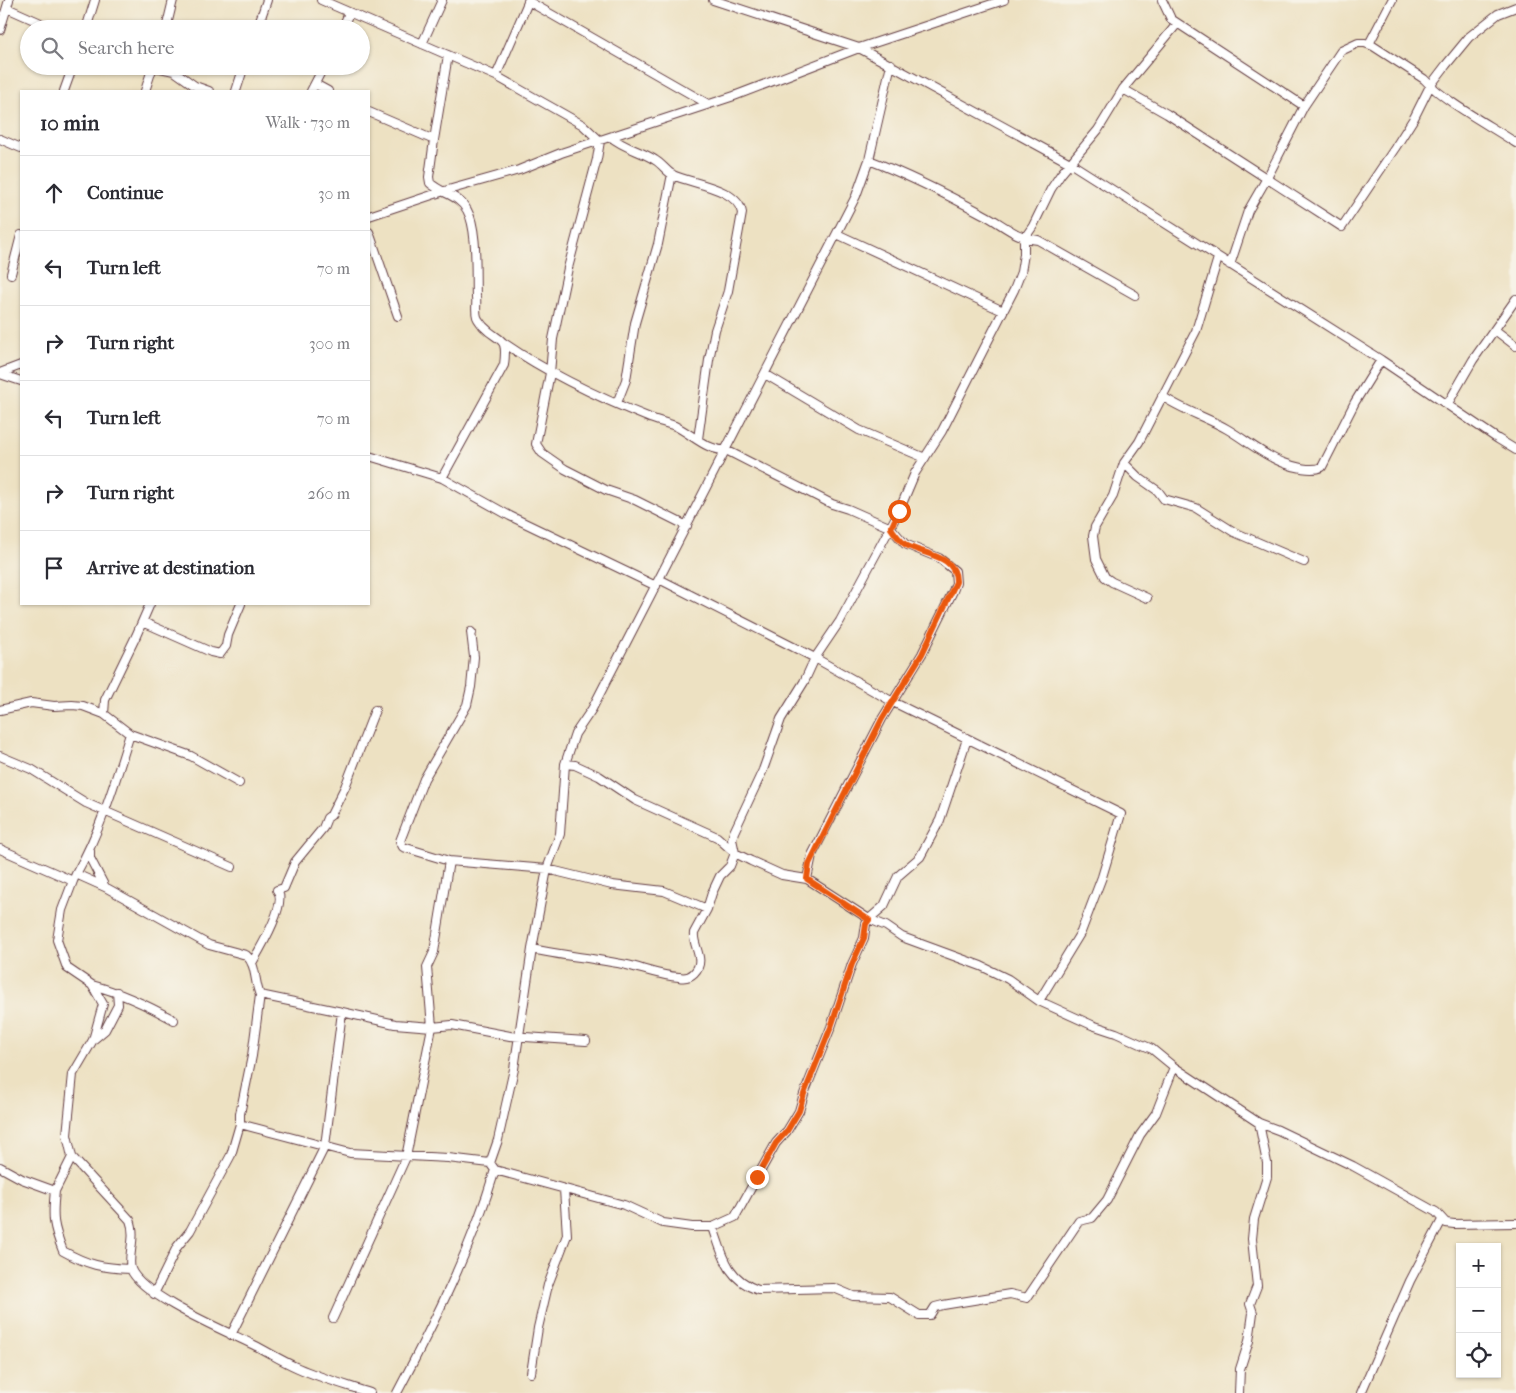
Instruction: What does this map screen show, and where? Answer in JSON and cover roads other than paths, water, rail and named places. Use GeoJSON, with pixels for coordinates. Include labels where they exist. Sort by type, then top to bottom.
{"type":"FeatureCollection","features":[{"type":"Feature","properties":{"kind":"street"},"geometry":{"type":"LineString","coordinates":[[0,30],[10,0]]}},
{"type":"Feature","properties":{"kind":"street"},"geometry":{"type":"LineString","coordinates":[[88,20],[94,0]]}},
{"type":"Feature","properties":{"kind":"street"},"geometry":{"type":"LineString","coordinates":[[168,20],[173,0]]}},
{"type":"Feature","properties":{"kind":"street"},"geometry":{"type":"LineString","coordinates":[[260,20],[267,0]]}},
{"type":"Feature","properties":{"kind":"street"},"geometry":{"type":"LineString","coordinates":[[321,0],[364,20]]}},
{"type":"Feature","properties":{"kind":"street"},"geometry":{"type":"LineString","coordinates":[[422,44],[442,0]]}},
{"type":"Feature","properties":{"kind":"street"},"geometry":{"type":"LineString","coordinates":[[713,0],[731,3],[859,48],[1070,163],[1381,360],[1516,450]]}},
{"type":"Feature","properties":{"kind":"street"},"geometry":{"type":"LineString","coordinates":[[370,216],[441,192],[519,170],[561,153],[708,104],[859,48],[1004,0]]}},
{"type":"Feature","properties":{"kind":"street"},"geometry":{"type":"LineString","coordinates":[[1162,0],[1171,20],[1304,106]]}},
{"type":"Feature","properties":{"kind":"street"},"geometry":{"type":"LineString","coordinates":[[1369,44],[1392,0]]}},
{"type":"Feature","properties":{"kind":"street"},"geometry":{"type":"LineString","coordinates":[[496,76],[529,1],[708,104]]}},
{"type":"Feature","properties":{"kind":"street"},"geometry":{"type":"LineString","coordinates":[[1124,89],[1167,114],[1342,227],[1414,118],[1430,86],[1468,37],[1498,14],[1516,7]]}},
{"type":"Feature","properties":{"kind":"street"},"geometry":{"type":"LineString","coordinates":[[7,8],[34,20]]}},
{"type":"Feature","properties":{"kind":"street"},"geometry":{"type":"LineString","coordinates":[[346,20],[349,14]]}},
{"type":"Feature","properties":{"kind":"street"},"geometry":{"type":"LineString","coordinates":[[370,23],[496,76],[583,125],[600,141]]}},
{"type":"Feature","properties":{"kind":"street"},"geometry":{"type":"LineString","coordinates":[[532,949],[625,965],[666,976],[687,977],[694,973],[698,966],[699,956],[694,933],[708,909],[712,893],[720,876],[730,866],[735,853],[732,839],[734,832],[763,770],[781,719],[804,682],[815,658],[840,621],[891,528],[915,473],[956,404],[1014,290],[1021,272],[1024,239],[1033,226],[1051,189],[1098,130],[1124,89],[1177,24]]}},
{"type":"Feature","properties":{"kind":"street"},"geometry":{"type":"LineString","coordinates":[[1230,265],[1236,242],[1248,211],[1304,106],[1341,51],[1358,44],[1369,44],[1424,79],[1430,86],[1452,102],[1516,142]]}},
{"type":"Feature","properties":{"kind":"street"},"geometry":{"type":"LineString","coordinates":[[448,55],[434,140],[430,183],[441,192],[460,201],[472,220],[476,316],[488,331],[550,373],[651,418],[674,426],[708,446],[726,450],[832,504],[891,528],[905,544],[946,562],[955,571],[953,591],[926,645],[864,755],[812,855],[807,879]]}},
{"type":"Feature","properties":{"kind":"street"},"geometry":{"type":"LineString","coordinates":[[397,1393],[427,1336],[482,1212],[512,1078],[532,949],[547,869],[560,834],[565,764],[575,734],[592,709],[856,196],[869,160],[891,64]]}},
{"type":"Feature","properties":{"kind":"street"},"geometry":{"type":"LineString","coordinates":[[64,90],[70,75]]}},
{"type":"Feature","properties":{"kind":"street"},"geometry":{"type":"LineString","coordinates":[[145,90],[149,75]]}},
{"type":"Feature","properties":{"kind":"street"},"geometry":{"type":"LineString","coordinates":[[180,75],[196,86],[206,90]]}},
{"type":"Feature","properties":{"kind":"street"},"geometry":{"type":"LineString","coordinates":[[236,90],[241,75]]}},
{"type":"Feature","properties":{"kind":"street"},"geometry":{"type":"LineString","coordinates":[[313,88],[320,75]]}},
{"type":"Feature","properties":{"kind":"street"},"geometry":{"type":"LineString","coordinates":[[370,112],[434,140]]}},
{"type":"Feature","properties":{"kind":"street"},"geometry":{"type":"LineString","coordinates":[[611,137],[621,144],[654,159],[672,174],[721,192],[739,204],[742,213],[728,291],[715,330],[709,360],[698,439]]}},
{"type":"Feature","properties":{"kind":"street"},"geometry":{"type":"LineString","coordinates":[[0,139],[20,148]]}},
{"type":"Feature","properties":{"kind":"street"},"geometry":{"type":"LineString","coordinates":[[600,141],[568,268],[553,339],[550,373],[536,441],[538,448],[565,469],[606,490],[635,500],[687,526]]}},
{"type":"Feature","properties":{"kind":"street"},"geometry":{"type":"LineString","coordinates":[[869,160],[910,176],[984,215],[1024,239],[1038,240],[1135,295]]}},
{"type":"Feature","properties":{"kind":"street"},"geometry":{"type":"LineString","coordinates":[[617,403],[626,380],[635,322],[658,244],[672,174]]}},
{"type":"Feature","properties":{"kind":"street"},"geometry":{"type":"LineString","coordinates":[[837,234],[1003,311]]}},
{"type":"Feature","properties":{"kind":"street"},"geometry":{"type":"LineString","coordinates":[[370,235],[398,316]]}},
{"type":"Feature","properties":{"kind":"street"},"geometry":{"type":"LineString","coordinates":[[11,274],[20,239]]}},
{"type":"Feature","properties":{"kind":"street"},"geometry":{"type":"LineString","coordinates":[[1147,598],[1105,577],[1096,559],[1093,536],[1095,527],[1113,496],[1124,463],[1139,442],[1196,331],[1218,258]]}},
{"type":"Feature","properties":{"kind":"street"},"geometry":{"type":"LineString","coordinates":[[1447,405],[1473,360],[1516,299]]}},
{"type":"Feature","properties":{"kind":"street"},"geometry":{"type":"LineString","coordinates":[[1495,330],[1516,346]]}},
{"type":"Feature","properties":{"kind":"street"},"geometry":{"type":"LineString","coordinates":[[442,478],[504,365],[506,350],[504,343]]}},
{"type":"Feature","properties":{"kind":"street"},"geometry":{"type":"LineString","coordinates":[[1162,396],[1178,406],[1226,429],[1283,463],[1319,469],[1326,460],[1355,402],[1381,360]]}},
{"type":"Feature","properties":{"kind":"street"},"geometry":{"type":"LineString","coordinates":[[0,373],[20,364]]}},
{"type":"Feature","properties":{"kind":"street"},"geometry":{"type":"LineString","coordinates":[[0,373],[20,381]]}},
{"type":"Feature","properties":{"kind":"street"},"geometry":{"type":"LineString","coordinates":[[765,374],[859,430],[925,458]]}},
{"type":"Feature","properties":{"kind":"street"},"geometry":{"type":"LineString","coordinates":[[370,456],[442,478],[510,516],[657,582],[815,658],[893,702],[1122,814],[1082,932],[1039,1001]]}},
{"type":"Feature","properties":{"kind":"street"},"geometry":{"type":"LineString","coordinates":[[1124,463],[1138,478],[1158,491],[1164,499],[1196,508],[1234,532],[1304,562]]}},
{"type":"Feature","properties":{"kind":"street"},"geometry":{"type":"LineString","coordinates":[[104,714],[105,700],[150,605]]}},
{"type":"Feature","properties":{"kind":"street"},"geometry":{"type":"LineString","coordinates":[[143,622],[211,652],[220,654],[226,646],[228,635],[240,605]]}},
{"type":"Feature","properties":{"kind":"street"},"geometry":{"type":"LineString","coordinates":[[472,633],[473,674],[466,705],[424,779],[400,841],[403,847],[449,861],[547,869],[612,885],[664,891],[708,909]]}},
{"type":"Feature","properties":{"kind":"street"},"geometry":{"type":"LineString","coordinates":[[0,710],[31,703],[54,706],[72,704],[83,706],[104,714],[130,734],[191,756],[239,783]]}},
{"type":"Feature","properties":{"kind":"street"},"geometry":{"type":"LineString","coordinates":[[252,963],[265,944],[276,915],[277,907],[281,900],[277,890],[284,888],[295,862],[323,828],[327,818],[331,815],[345,787],[375,710]]}},
{"type":"Feature","properties":{"kind":"street"},"geometry":{"type":"LineString","coordinates":[[130,734],[106,811],[90,851],[75,878],[62,910],[56,940],[67,968],[92,985],[140,1001],[174,1020]]}},
{"type":"Feature","properties":{"kind":"street"},"geometry":{"type":"LineString","coordinates":[[240,1124],[350,1153],[448,1158],[493,1166],[564,1189],[624,1205],[663,1223],[692,1227],[714,1227],[735,1217],[776,1143],[787,1131],[799,1111],[831,1027],[852,964],[864,938],[866,924],[884,906],[898,876],[920,857],[940,820],[967,739]]}},
{"type":"Feature","properties":{"kind":"street"},"geometry":{"type":"LineString","coordinates":[[0,756],[31,769],[86,803],[232,867]]}},
{"type":"Feature","properties":{"kind":"street"},"geometry":{"type":"LineString","coordinates":[[565,764],[576,765],[598,776],[635,800],[718,837],[735,853],[782,875],[807,879],[869,920],[886,926],[902,937],[982,966],[1008,979],[1039,1001],[1152,1049],[1174,1067],[1259,1123],[1278,1130],[1352,1166],[1436,1212],[1446,1223],[1516,1223]]}},
{"type":"Feature","properties":{"kind":"street"},"geometry":{"type":"LineString","coordinates":[[0,849],[75,878],[105,887],[208,945],[246,955],[252,963],[256,988],[260,995],[252,1056],[240,1114],[240,1124],[231,1155],[190,1231],[177,1247],[154,1294]]}},
{"type":"Feature","properties":{"kind":"street"},"geometry":{"type":"LineString","coordinates":[[90,851],[90,858],[105,887]]}},
{"type":"Feature","properties":{"kind":"street"},"geometry":{"type":"LineString","coordinates":[[333,1318],[406,1157],[432,1027],[427,967],[434,952],[449,861]]}},
{"type":"Feature","properties":{"kind":"street"},"geometry":{"type":"LineString","coordinates":[[92,985],[102,1004],[92,1040],[73,1074],[67,1136],[72,1157],[130,1220],[133,1232],[131,1269],[154,1294],[232,1335],[298,1368],[370,1393]]}},
{"type":"Feature","properties":{"kind":"street"},"geometry":{"type":"LineString","coordinates":[[92,1040],[105,1030],[118,1005],[117,992]]}},
{"type":"Feature","properties":{"kind":"street"},"geometry":{"type":"LineString","coordinates":[[260,995],[395,1024],[432,1027],[452,1025],[503,1035],[586,1041]]}},
{"type":"Feature","properties":{"kind":"street"},"geometry":{"type":"LineString","coordinates":[[232,1335],[325,1146],[342,1012]]}},
{"type":"Feature","properties":{"kind":"street"},"geometry":{"type":"LineString","coordinates":[[714,1227],[725,1263],[736,1278],[749,1287],[758,1290],[834,1288],[853,1296],[890,1297],[919,1315],[930,1315],[935,1307],[943,1305],[1010,1294],[1027,1298],[1079,1221],[1092,1218],[1107,1200],[1140,1135],[1156,1113],[1174,1067]]}},
{"type":"Feature","properties":{"kind":"street"},"geometry":{"type":"LineString","coordinates":[[1240,1393],[1240,1369],[1249,1341],[1252,1313],[1250,1304],[1257,1286],[1252,1239],[1254,1219],[1267,1177],[1267,1163],[1259,1123]]}},
{"type":"Feature","properties":{"kind":"street"},"geometry":{"type":"LineString","coordinates":[[72,1157],[56,1191],[52,1211],[54,1229],[63,1251],[88,1264],[108,1268],[131,1269]]}},
{"type":"Feature","properties":{"kind":"street"},"geometry":{"type":"LineString","coordinates":[[0,1167],[22,1179],[56,1191]]}},
{"type":"Feature","properties":{"kind":"street"},"geometry":{"type":"LineString","coordinates":[[531,1373],[538,1328],[548,1285],[567,1235],[564,1189]]}},
{"type":"Feature","properties":{"kind":"street"},"geometry":{"type":"LineString","coordinates":[[1361,1393],[1410,1281],[1442,1220]]}}]}
